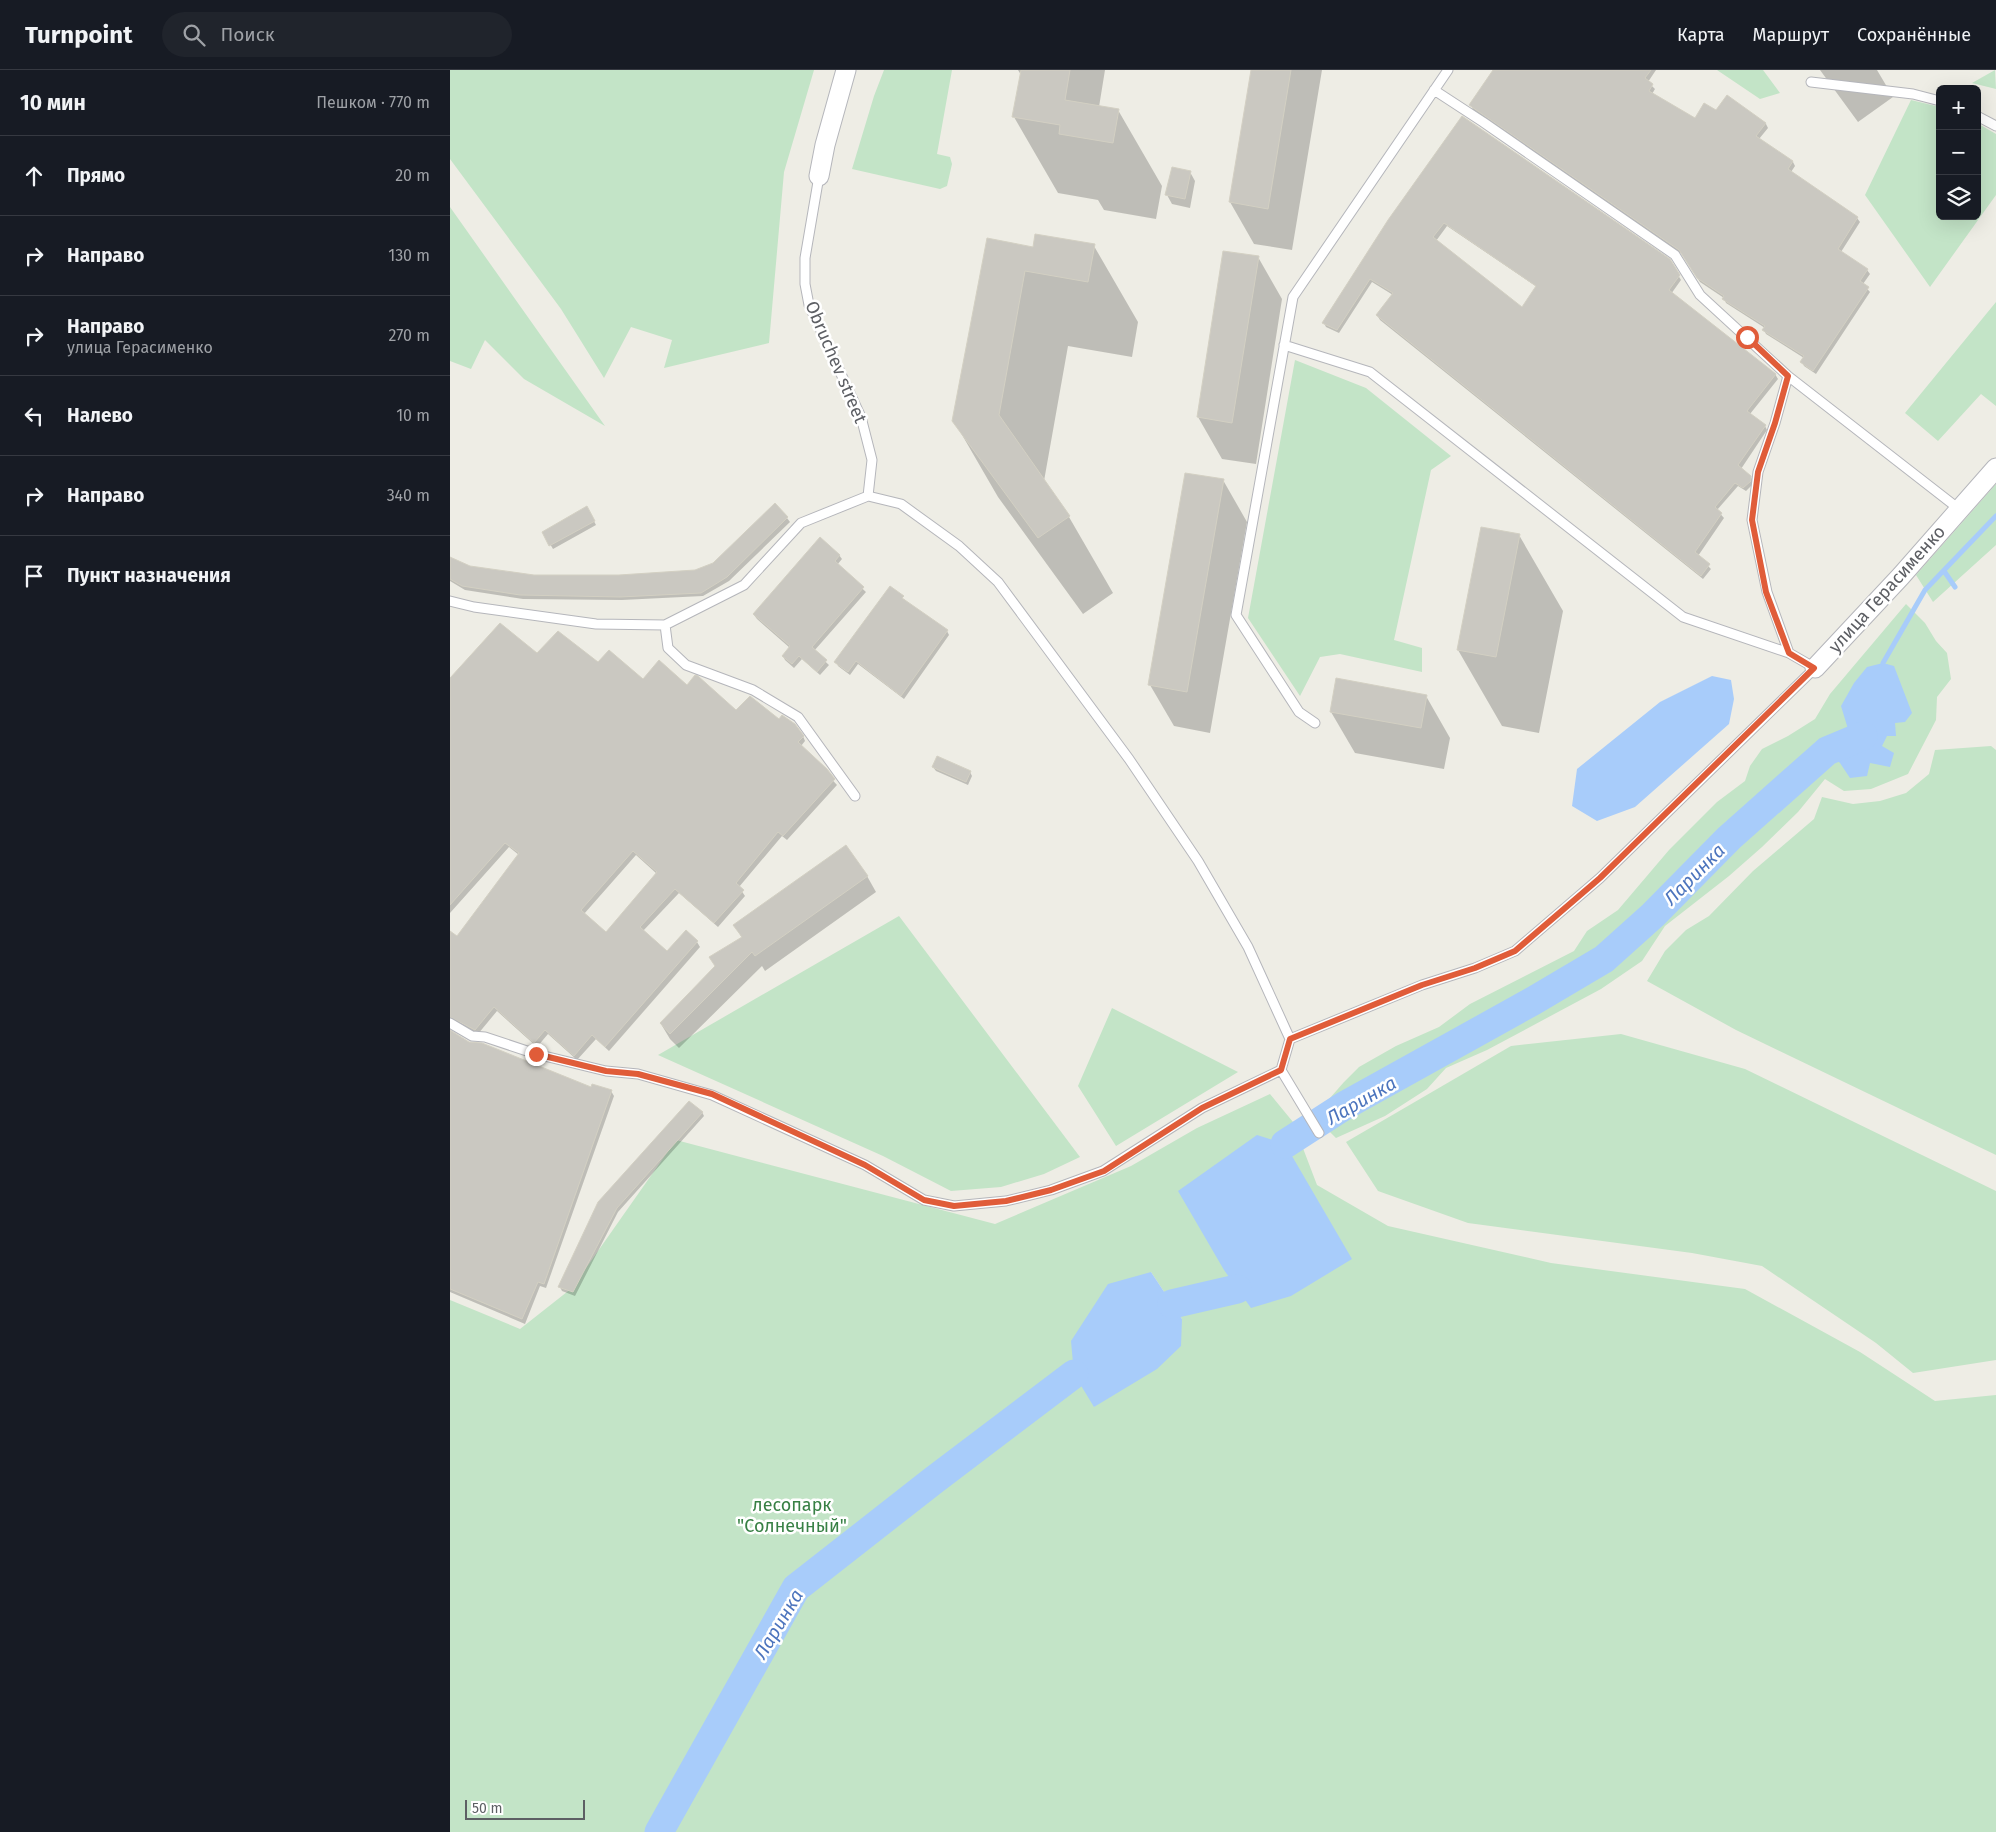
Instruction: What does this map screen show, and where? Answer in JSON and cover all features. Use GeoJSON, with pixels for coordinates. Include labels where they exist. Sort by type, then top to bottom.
{"type":"FeatureCollection","features":[{"type":"Feature","properties":{"kind":"street","name":"Obruchev street"},"geometry":{"type":"LineString","coordinates":[[819,176],[825,145],[846,70]]}},
{"type":"Feature","properties":{"kind":"street","name":"улица Герасименко"},"geometry":{"type":"LineString","coordinates":[[1814,668],[1901,576],[1996,468]]}},
{"type":"Feature","properties":{"kind":"lane"},"geometry":{"type":"LineString","coordinates":[[1315,723],[1299,712],[1236,616],[1293,298],[1448,70]]}},
{"type":"Feature","properties":{"kind":"lane"},"geometry":{"type":"LineString","coordinates":[[1811,82],[1913,94],[1936,100]]}},
{"type":"Feature","properties":{"kind":"lane"},"geometry":{"type":"LineString","coordinates":[[1434,90],[1676,256],[1700,295],[1788,376],[1959,509]]}},
{"type":"Feature","properties":{"kind":"lane"},"geometry":{"type":"LineString","coordinates":[[1981,118],[1996,126]]}},
{"type":"Feature","properties":{"kind":"lane","name":"Obruchev street"},"geometry":{"type":"LineString","coordinates":[[819,176],[805,258],[805,284],[809,305],[861,417],[872,460],[868,496]]}},
{"type":"Feature","properties":{"kind":"lane"},"geometry":{"type":"LineString","coordinates":[[1284,345],[1370,372],[1683,617],[1789,653],[1814,668]]}},
{"type":"Feature","properties":{"kind":"lane"},"geometry":{"type":"LineString","coordinates":[[1788,376],[1775,423],[1758,472],[1752,520],[1766,592],[1789,653]]}},
{"type":"Feature","properties":{"kind":"lane"},"geometry":{"type":"LineString","coordinates":[[450,601],[474,607],[596,624],[665,625],[744,585],[801,523],[868,496],[900,504],[959,546],[998,582],[1129,759],[1198,860],[1248,947],[1290,1039],[1281,1070],[1319,1133]]}},
{"type":"Feature","properties":{"kind":"lane"},"geometry":{"type":"LineString","coordinates":[[665,625],[668,648],[686,665],[754,690],[798,717],[856,796]]}},
{"type":"Feature","properties":{"kind":"lane","name":"улица Герасименко"},"geometry":{"type":"LineString","coordinates":[[1290,1039],[1422,985],[1475,968],[1515,951],[1600,878],[1814,668]]}},
{"type":"Feature","properties":{"kind":"lane"},"geometry":{"type":"LineString","coordinates":[[450,1023],[472,1036],[485,1037],[536,1054],[606,1071],[638,1074],[712,1094],[865,1165],[924,1200],[954,1206],[1006,1201],[1051,1190],[1104,1171],[1202,1108],[1281,1070]]}},
{"type":"Feature","properties":{"kind":"green space"},"geometry":{"type":"Polygon","coordinates":[[[450,70],[814,70],[784,172],[769,343],[664,368],[672,340],[631,327],[604,378],[561,309],[450,159],[450,70]]]}},
{"type":"Feature","properties":{"kind":"green space"},"geometry":{"type":"Polygon","coordinates":[[[884,70],[952,70],[937,154],[950,157],[952,164],[947,186],[940,189],[852,169],[874,96],[884,70]]]}},
{"type":"Feature","properties":{"kind":"green space"},"geometry":{"type":"Polygon","coordinates":[[[1717,70],[1763,70],[1780,93],[1760,99],[1717,70]]]}},
{"type":"Feature","properties":{"kind":"green space"},"geometry":{"type":"Polygon","coordinates":[[[1995,70],[1996,89],[1972,83],[1995,70]]]}},
{"type":"Feature","properties":{"kind":"green space"},"geometry":{"type":"Polygon","coordinates":[[[1911,100],[1936,106],[1936,220],[1978,220],[1930,287],[1865,195],[1911,100]]]}},
{"type":"Feature","properties":{"kind":"green space"},"geometry":{"type":"Polygon","coordinates":[[[1981,125],[1996,134],[1996,195],[1981,216],[1981,125]]]}},
{"type":"Feature","properties":{"kind":"green space"},"geometry":{"type":"Polygon","coordinates":[[[450,207],[605,426],[524,379],[485,340],[471,369],[450,361],[450,207]]]}},
{"type":"Feature","properties":{"kind":"green space"},"geometry":{"type":"Polygon","coordinates":[[[1996,302],[1996,406],[1981,394],[1938,441],[1905,413],[1996,302]]]}},
{"type":"Feature","properties":{"kind":"green space"},"geometry":{"type":"Polygon","coordinates":[[[1295,360],[1366,388],[1451,456],[1431,470],[1394,640],[1422,648],[1422,672],[1340,654],[1320,657],[1300,696],[1248,618],[1295,360]]]}},
{"type":"Feature","properties":{"kind":"green space"},"geometry":{"type":"Polygon","coordinates":[[[1996,484],[1996,545],[1933,602],[1916,575],[1996,484]]]}},
{"type":"Feature","properties":{"kind":"green space"},"geometry":{"type":"Polygon","coordinates":[[[1906,604],[1925,623],[1936,641],[1947,653],[1951,679],[1937,697],[1936,720],[1908,774],[1871,789],[1844,791],[1825,779],[1798,812],[1762,847],[1729,876],[1665,926],[1642,961],[1601,989],[1487,1050],[1446,1068],[1427,1089],[1385,1116],[1336,1138],[1327,1129],[1321,1116],[1323,1106],[1359,1067],[1396,1046],[1439,1027],[1470,1004],[1574,951],[1587,931],[1618,910],[1669,850],[1717,802],[1745,781],[1750,766],[1762,749],[1815,719],[1830,694],[1906,604]]]}},
{"type":"Feature","properties":{"kind":"green space"},"geometry":{"type":"Polygon","coordinates":[[[1991,746],[1996,750],[1996,1155],[1736,1030],[1647,981],[1665,951],[1686,930],[1709,916],[1753,871],[1814,819],[1822,797],[1853,804],[1880,801],[1906,793],[1929,774],[1935,750],[1991,746]]]}},
{"type":"Feature","properties":{"kind":"green space"},"geometry":{"type":"Polygon","coordinates":[[[899,916],[1080,1157],[1044,1174],[1001,1187],[951,1191],[883,1156],[658,1055],[899,916]]]}},
{"type":"Feature","properties":{"kind":"green space"},"geometry":{"type":"Polygon","coordinates":[[[1112,1008],[1238,1072],[1116,1146],[1078,1086],[1112,1008]]]}},
{"type":"Feature","properties":{"kind":"green space"},"geometry":{"type":"Polygon","coordinates":[[[1621,1034],[1745,1069],[1996,1191],[1996,1360],[1913,1373],[1876,1343],[1762,1266],[1692,1253],[1468,1223],[1378,1191],[1346,1142],[1511,1046],[1621,1034]]]}},
{"type":"Feature","properties":{"kind":"green space","name":"лесопарк \"Солнечный\""},"geometry":{"type":"Polygon","coordinates":[[[1270,1094],[1293,1122],[1317,1185],[1388,1226],[1551,1263],[1745,1289],[1860,1352],[1935,1401],[1996,1395],[1996,1832],[450,1832],[450,1300],[520,1329],[572,1288],[676,1140],[995,1224],[1131,1166],[1197,1128],[1270,1094]],[[1151,1272],[1094,1407],[1182,1319],[1151,1272]]]}},
{"type":"Feature","properties":{"kind":"water"},"geometry":{"type":"Polygon","coordinates":[[[1883,663],[1894,666],[1912,713],[1905,722],[1895,723],[1896,736],[1887,736],[1882,746],[1894,753],[1890,767],[1870,763],[1867,776],[1850,778],[1840,763],[1827,751],[1839,731],[1848,729],[1841,706],[1854,683],[1867,667],[1883,663]]]}},
{"type":"Feature","properties":{"kind":"water"},"geometry":{"type":"Polygon","coordinates":[[[1712,676],[1731,680],[1734,699],[1729,724],[1635,807],[1597,821],[1572,806],[1577,769],[1660,702],[1712,676]]]}},
{"type":"Feature","properties":{"kind":"water"},"geometry":{"type":"Polygon","coordinates":[[[1257,1135],[1285,1144],[1352,1259],[1291,1296],[1251,1308],[1224,1270],[1178,1191],[1257,1135]]]}},
{"type":"Feature","properties":{"kind":"water"},"geometry":{"type":"Polygon","coordinates":[[[1151,1272],[1182,1319],[1181,1346],[1157,1369],[1094,1407],[1074,1374],[1071,1341],[1108,1284],[1151,1272]]]}},
{"type":"Feature","properties":{"kind":"building"},"geometry":{"type":"Polygon","coordinates":[[[1021,70],[1070,70],[1065,100],[1119,109],[1113,143],[1059,134],[1060,125],[1012,117],[1021,70]]]}},
{"type":"Feature","properties":{"kind":"building"},"geometry":{"type":"Polygon","coordinates":[[[1251,70],[1291,70],[1268,209],[1229,202],[1251,70]]]}},
{"type":"Feature","properties":{"kind":"building"},"geometry":{"type":"Polygon","coordinates":[[[1493,70],[1651,70],[1645,78],[1653,84],[1649,91],[1695,118],[1704,103],[1716,110],[1727,95],[1766,123],[1756,136],[1793,161],[1788,169],[1858,217],[1838,249],[1868,269],[1860,281],[1869,287],[1813,371],[1800,362],[1804,356],[1762,330],[1765,326],[1722,299],[1724,296],[1697,278],[1679,250],[1469,105],[1493,70]]]}},
{"type":"Feature","properties":{"kind":"building"},"geometry":{"type":"Polygon","coordinates":[[[1462,116],[1670,259],[1680,275],[1669,290],[1776,374],[1747,411],[1766,425],[1738,465],[1751,476],[1751,481],[1743,488],[1735,483],[1715,507],[1722,513],[1695,552],[1710,564],[1701,576],[1376,315],[1393,293],[1370,279],[1337,330],[1322,323],[1388,220],[1462,116]],[[1444,223],[1433,237],[1522,307],[1536,286],[1444,223]]]}},
{"type":"Feature","properties":{"kind":"building"},"geometry":{"type":"Polygon","coordinates":[[[1172,167],[1191,171],[1185,199],[1165,195],[1172,167]]]}},
{"type":"Feature","properties":{"kind":"building"},"geometry":{"type":"Polygon","coordinates":[[[1035,234],[1095,244],[1088,282],[1025,271],[999,415],[1070,516],[1038,538],[952,421],[987,238],[1033,247],[1035,234]]]}},
{"type":"Feature","properties":{"kind":"building"},"geometry":{"type":"Polygon","coordinates":[[[1223,251],[1259,256],[1232,423],[1197,417],[1223,251]]]}},
{"type":"Feature","properties":{"kind":"building"},"geometry":{"type":"Polygon","coordinates":[[[1185,473],[1224,479],[1187,692],[1148,685],[1185,473]]]}},
{"type":"Feature","properties":{"kind":"building"},"geometry":{"type":"Polygon","coordinates":[[[775,503],[788,517],[727,577],[701,593],[620,597],[520,595],[462,586],[450,579],[450,557],[470,566],[534,575],[619,575],[695,570],[713,563],[775,503]]]}},
{"type":"Feature","properties":{"kind":"building"},"geometry":{"type":"Polygon","coordinates":[[[587,506],[595,521],[549,546],[542,532],[587,506]]]}},
{"type":"Feature","properties":{"kind":"building"},"geometry":{"type":"Polygon","coordinates":[[[1481,527],[1520,534],[1496,657],[1457,650],[1481,527]]]}},
{"type":"Feature","properties":{"kind":"building"},"geometry":{"type":"Polygon","coordinates":[[[820,537],[840,555],[835,561],[864,587],[812,647],[827,660],[817,672],[799,656],[792,664],[782,656],[790,646],[753,614],[820,537]]]}},
{"type":"Feature","properties":{"kind":"building"},"geometry":{"type":"Polygon","coordinates":[[[890,586],[904,596],[902,598],[948,630],[901,696],[856,661],[848,672],[834,662],[890,586]]]}},
{"type":"Feature","properties":{"kind":"building"},"geometry":{"type":"Polygon","coordinates":[[[500,623],[537,653],[558,631],[598,662],[609,650],[643,679],[659,660],[687,685],[695,675],[698,676],[736,710],[750,696],[779,719],[782,715],[795,724],[804,736],[798,742],[835,779],[783,836],[778,832],[736,883],[744,890],[714,923],[675,889],[640,927],[667,951],[686,930],[698,941],[605,1047],[592,1035],[574,1056],[545,1030],[534,1043],[494,1007],[475,1030],[450,1017],[450,931],[457,936],[519,853],[505,843],[450,905],[450,678],[500,623]],[[633,851],[581,910],[606,932],[657,872],[633,851]]]}},
{"type":"Feature","properties":{"kind":"building"},"geometry":{"type":"Polygon","coordinates":[[[1336,678],[1427,695],[1421,728],[1330,712],[1336,678]]]}},
{"type":"Feature","properties":{"kind":"building"},"geometry":{"type":"Polygon","coordinates":[[[937,756],[971,771],[966,782],[932,767],[937,756]]]}},
{"type":"Feature","properties":{"kind":"building"},"geometry":{"type":"Polygon","coordinates":[[[846,845],[868,876],[755,956],[752,952],[670,1034],[660,1023],[715,966],[709,957],[742,937],[733,925],[846,845]]]}},
{"type":"Feature","properties":{"kind":"building"},"geometry":{"type":"Polygon","coordinates":[[[450,1030],[469,1042],[482,1043],[591,1087],[592,1084],[612,1090],[544,1284],[538,1282],[522,1319],[450,1289],[450,1030]]]}},
{"type":"Feature","properties":{"kind":"building"},"geometry":{"type":"Polygon","coordinates":[[[689,1101],[703,1112],[617,1208],[573,1292],[558,1287],[598,1202],[689,1101]]]}},
{"type":"Feature","properties":{"kind":"waterway","name":"Ларинка"},"geometry":{"type":"LineString","coordinates":[[1883,663],[1925,590],[1996,516]]}},
{"type":"Feature","properties":{"kind":"waterway"},"geometry":{"type":"LineString","coordinates":[[1944,571],[1955,587]]}},
{"type":"Feature","properties":{"kind":"waterway","name":"Ларинка"},"geometry":{"type":"LineString","coordinates":[[1285,1144],[1344,1106],[1533,1001],[1604,959],[1653,915],[1729,838],[1827,751],[1863,736]]}},
{"type":"Feature","properties":{"kind":"waterway","name":"Ларинка"},"geometry":{"type":"LineString","coordinates":[[1172,1304],[1237,1289]]}},
{"type":"Feature","properties":{"kind":"waterway","name":"Ларинка"},"geometry":{"type":"LineString","coordinates":[[659,1832],[796,1588],[1074,1374]]}},
{"type":"Feature","properties":{"kind":"route"},"geometry":{"type":"LineString","coordinates":[[536,1054],[606,1071],[638,1074],[712,1094],[865,1165],[924,1200],[954,1206],[1006,1201],[1051,1190],[1104,1171],[1202,1108],[1281,1070],[1290,1039],[1422,985],[1475,968],[1515,951],[1600,878],[1814,668],[1789,653],[1766,592],[1752,520],[1758,472],[1775,423],[1788,376],[1747,337]]}}]}
